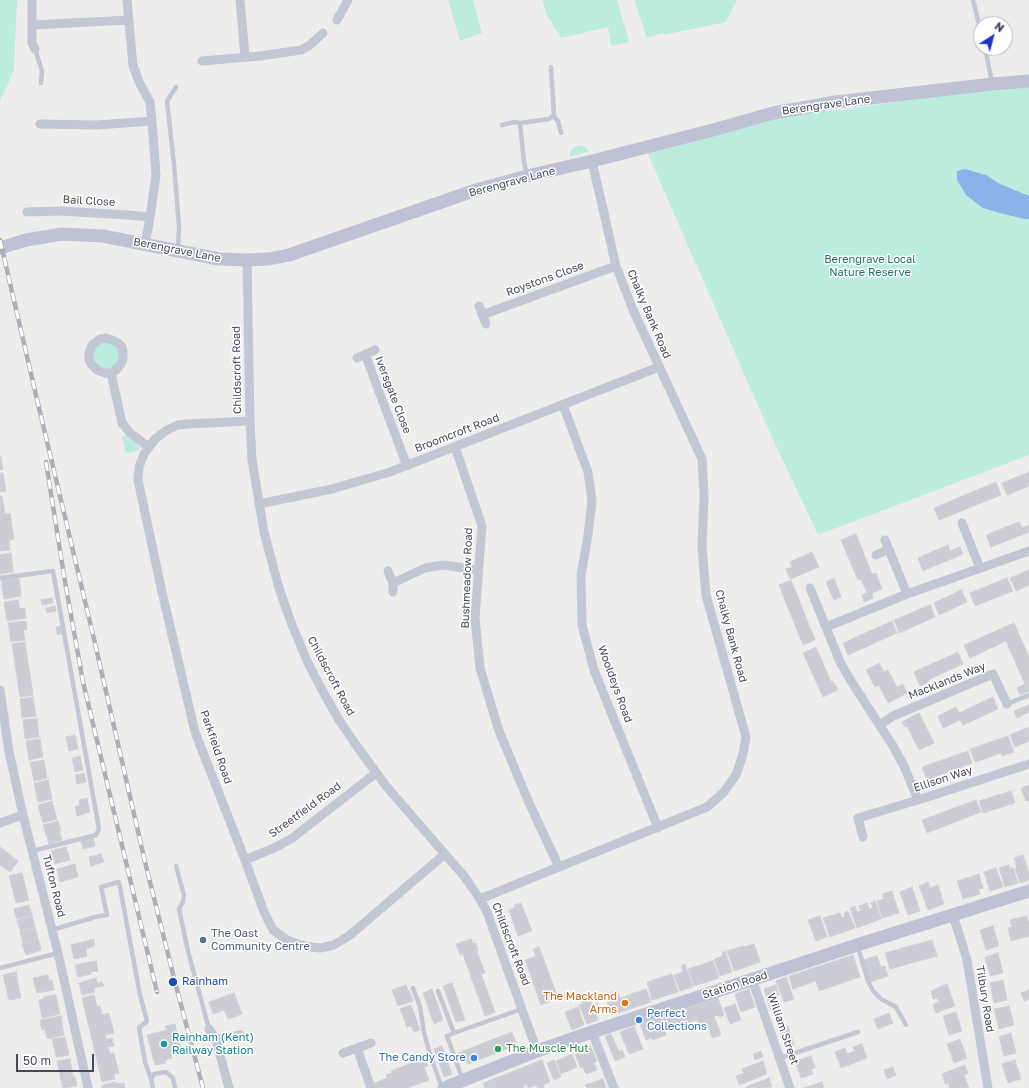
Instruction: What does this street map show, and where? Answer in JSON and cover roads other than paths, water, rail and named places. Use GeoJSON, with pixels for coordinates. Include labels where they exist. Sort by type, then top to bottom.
{"type":"FeatureCollection","features":[{"type":"Feature","properties":{"kind":"street"},"geometry":{"type":"LineString","coordinates":[[32,0],[32,42],[35,49]]}},
{"type":"Feature","properties":{"kind":"street"},"geometry":{"type":"LineString","coordinates":[[127,0],[132,65],[150,102],[156,175],[145,245]]}},
{"type":"Feature","properties":{"kind":"street"},"geometry":{"type":"LineString","coordinates":[[240,0],[245,58]]}},
{"type":"Feature","properties":{"kind":"street"},"geometry":{"type":"LineString","coordinates":[[337,20],[348,0]]}},
{"type":"Feature","properties":{"kind":"street"},"geometry":{"type":"LineString","coordinates":[[32,25],[129,20]]}},
{"type":"Feature","properties":{"kind":"street"},"geometry":{"type":"LineString","coordinates":[[202,61],[245,58],[301,50],[310,45],[323,33]]}},
{"type":"Feature","properties":{"kind":"street","name":"Berengrave Lane"},"geometry":{"type":"LineString","coordinates":[[0,248],[26,240],[62,234],[103,236],[219,259],[269,259],[289,255],[476,190],[713,130],[773,113],[836,102],[1029,81]]}},
{"type":"Feature","properties":{"kind":"street"},"geometry":{"type":"LineString","coordinates":[[40,124],[97,126],[152,121]]}},
{"type":"Feature","properties":{"kind":"street","name":"Chalky Bank Road"},"geometry":{"type":"LineString","coordinates":[[480,899],[707,807],[723,793],[736,775],[743,754],[746,737],[706,595],[702,547],[704,496],[702,459],[633,310],[616,266],[592,161]]}},
{"type":"Feature","properties":{"kind":"street","name":"Bail Close"},"geometry":{"type":"LineString","coordinates":[[27,212],[61,211],[150,217]]}},
{"type":"Feature","properties":{"kind":"street","name":"Childscroft Road"},"geometry":{"type":"LineString","coordinates":[[246,260],[252,460],[264,532],[273,567],[287,610],[315,676],[348,733],[395,797],[464,876],[480,899],[487,912],[537,1051]]}},
{"type":"Feature","properties":{"kind":"street","name":"Roystons Close"},"geometry":{"type":"LineString","coordinates":[[479,306],[484,320],[616,266]]}},
{"type":"Feature","properties":{"kind":"street","name":"Iversgate Close"},"geometry":{"type":"LineString","coordinates":[[375,350],[361,356],[407,466]]}},
{"type":"Feature","properties":{"kind":"street","name":"Broomcroft Road"},"geometry":{"type":"LineString","coordinates":[[259,504],[340,487],[407,466],[659,367]]}},
{"type":"Feature","properties":{"kind":"street"},"geometry":{"type":"LineString","coordinates":[[111,373],[122,423],[130,433],[148,447]]}},
{"type":"Feature","properties":{"kind":"street","name":"Wooldeys Road"},"geometry":{"type":"LineString","coordinates":[[563,405],[588,472],[592,501],[581,575],[582,625],[594,670],[658,828]]}},
{"type":"Feature","properties":{"kind":"street","name":"Parkfield Road"},"geometry":{"type":"LineString","coordinates":[[250,421],[178,425],[164,432],[148,447],[140,464],[138,480],[162,592],[195,732],[264,912],[273,930],[287,940],[304,946],[320,948],[334,945],[350,935],[445,854]]}},
{"type":"Feature","properties":{"kind":"street","name":"Bushmeadow Road"},"geometry":{"type":"LineString","coordinates":[[455,447],[482,526],[475,618],[480,668],[499,731],[530,805],[559,867]]}},
{"type":"Feature","properties":{"kind":"street"},"geometry":{"type":"LineString","coordinates":[[962,523],[980,568]]}},
{"type":"Feature","properties":{"kind":"street"},"geometry":{"type":"LineString","coordinates":[[885,540],[907,594]]}},
{"type":"Feature","properties":{"kind":"street"},"geometry":{"type":"LineString","coordinates":[[876,555],[889,549]]}},
{"type":"Feature","properties":{"kind":"street"},"geometry":{"type":"LineString","coordinates":[[826,627],[907,594],[1029,551]]}},
{"type":"Feature","properties":{"kind":"street"},"geometry":{"type":"LineString","coordinates":[[388,571],[393,587],[424,568],[443,566],[478,570]]}},
{"type":"Feature","properties":{"kind":"street"},"geometry":{"type":"LineString","coordinates":[[810,588],[840,662],[894,746],[918,800]]}},
{"type":"Feature","properties":{"kind":"street","name":"Macklands Way"},"geometry":{"type":"LineString","coordinates":[[880,725],[893,716],[994,674],[1007,704]]}},
{"type":"Feature","properties":{"kind":"street","name":"Tufton Road"},"geometry":{"type":"LineString","coordinates":[[0,690],[10,752],[23,815],[58,953],[88,1088]]}},
{"type":"Feature","properties":{"kind":"street","name":"Ellison Way"},"geometry":{"type":"LineString","coordinates":[[863,837],[858,818],[1029,764]]}},
{"type":"Feature","properties":{"kind":"street","name":"Streetfield Road"},"geometry":{"type":"LineString","coordinates":[[245,860],[291,839],[376,773]]}},
{"type":"Feature","properties":{"kind":"street"},"geometry":{"type":"LineString","coordinates":[[0,823],[23,815]]}},
{"type":"Feature","properties":{"kind":"street","name":"Station Road"},"geometry":{"type":"LineString","coordinates":[[443,1088],[537,1051],[592,1032],[857,945],[1029,891]]}},
{"type":"Feature","properties":{"kind":"street","name":"Tilbury Road"},"geometry":{"type":"LineString","coordinates":[[953,916],[967,960],[988,1088]]}},
{"type":"Feature","properties":{"kind":"street","name":"William Street"},"geometry":{"type":"LineString","coordinates":[[752,979],[790,1088]]}},
{"type":"Feature","properties":{"kind":"street"},"geometry":{"type":"LineString","coordinates":[[209,1029],[216,1040],[229,1088]]}},
{"type":"Feature","properties":{"kind":"street"},"geometry":{"type":"LineString","coordinates":[[592,1032],[614,1088]]}},
{"type":"Feature","properties":{"kind":"street"},"geometry":{"type":"LineString","coordinates":[[216,1040],[240,1035]]}},
{"type":"Feature","properties":{"kind":"street"},"geometry":{"type":"LineString","coordinates":[[343,1053],[371,1043]]}},
{"type":"Feature","properties":{"kind":"street"},"geometry":{"type":"LineString","coordinates":[[357,1048],[370,1088]]}},
{"type":"Feature","properties":{"kind":"lane"},"geometry":{"type":"LineString","coordinates":[[973,0],[977,16]]}},
{"type":"Feature","properties":{"kind":"lane"},"geometry":{"type":"LineString","coordinates":[[35,49],[42,71],[41,83]]}},
{"type":"Feature","properties":{"kind":"lane"},"geometry":{"type":"LineString","coordinates":[[987,56],[992,84]]}},
{"type":"Feature","properties":{"kind":"lane"},"geometry":{"type":"LineString","coordinates":[[551,67],[553,116]]}},
{"type":"Feature","properties":{"kind":"lane"},"geometry":{"type":"LineString","coordinates":[[176,88],[167,101],[179,226],[178,252]]}},
{"type":"Feature","properties":{"kind":"lane"},"geometry":{"type":"LineString","coordinates":[[502,125],[514,122],[520,123],[549,119],[553,116]]}},
{"type":"Feature","properties":{"kind":"lane"},"geometry":{"type":"LineString","coordinates":[[553,116],[558,121],[561,133]]}},
{"type":"Feature","properties":{"kind":"lane"},"geometry":{"type":"LineString","coordinates":[[520,123],[527,176]]}},
{"type":"Feature","properties":{"kind":"lane"},"geometry":{"type":"LineString","coordinates":[[0,578],[53,571],[99,829],[96,835],[32,851]]}},
{"type":"Feature","properties":{"kind":"lane"},"geometry":{"type":"LineString","coordinates":[[1007,704],[1029,695]]}},
{"type":"Feature","properties":{"kind":"lane"},"geometry":{"type":"LineString","coordinates":[[176,866],[184,895],[183,902],[179,909],[180,916],[209,1029]]}},
{"type":"Feature","properties":{"kind":"lane"},"geometry":{"type":"LineString","coordinates":[[52,930],[107,915],[101,887],[119,882],[140,995],[147,1021],[139,1028],[145,1062],[151,1079],[152,1088]]}},
{"type":"Feature","properties":{"kind":"lane"},"geometry":{"type":"LineString","coordinates":[[857,945],[868,981],[873,991],[881,999],[896,1007],[906,1025]]}},
{"type":"Feature","properties":{"kind":"lane"},"geometry":{"type":"LineString","coordinates":[[0,968],[58,953]]}},
{"type":"Feature","properties":{"kind":"lane"},"geometry":{"type":"LineString","coordinates":[[413,988],[420,1007],[429,1051],[443,1088]]}},
{"type":"Feature","properties":{"kind":"lane"},"geometry":{"type":"LineString","coordinates":[[438,991],[454,1033]]}},
{"type":"Feature","properties":{"kind":"lane"},"geometry":{"type":"LineString","coordinates":[[463,1080],[446,1036],[522,1009]]}},
{"type":"Feature","properties":{"kind":"lane"},"geometry":{"type":"LineString","coordinates":[[780,1058],[858,1032]]}},
{"type":"Feature","properties":{"kind":"lane"},"geometry":{"type":"LineString","coordinates":[[151,1079],[154,1074],[166,1072],[173,1078],[175,1088]]}},
{"type":"Feature","properties":{"kind":"water"},"geometry":{"type":"Polygon","coordinates":[[[965,169],[986,175],[998,183],[1029,196],[1029,219],[983,208],[966,195],[957,180],[957,171],[965,169]]]}},
{"type":"Feature","properties":{"kind":"railway"},"geometry":{"type":"LineString","coordinates":[[0,240],[145,862],[203,1088]]}},
{"type":"Feature","properties":{"kind":"railway"},"geometry":{"type":"LineString","coordinates":[[46,462],[83,682],[157,992]]}},
{"type":"Feature","properties":{"kind":"place","name":"The Oast Community Centre"},"geometry":{"type":"Point","coordinates":[203,940]}},
{"type":"Feature","properties":{"kind":"place","name":"Rainham"},"geometry":{"type":"Point","coordinates":[173,982]}},
{"type":"Feature","properties":{"kind":"place","name":"The Mackland Arms"},"geometry":{"type":"Point","coordinates":[625,1003]}},
{"type":"Feature","properties":{"kind":"place","name":"Perfect Collections"},"geometry":{"type":"Point","coordinates":[639,1020]}},
{"type":"Feature","properties":{"kind":"place","name":"Rainham (Kent) Railway Station"},"geometry":{"type":"Point","coordinates":[164,1044]}},
{"type":"Feature","properties":{"kind":"place","name":"The Muscle Hut"},"geometry":{"type":"Point","coordinates":[498,1049]}},
{"type":"Feature","properties":{"kind":"place","name":"The Candy Store"},"geometry":{"type":"Point","coordinates":[474,1058]}},
{"type":"Feature","properties":{"kind":"park label","name":"Berengrave Local Nature Reserve"},"geometry":{"type":"Point","coordinates":[870,266]}}]}
